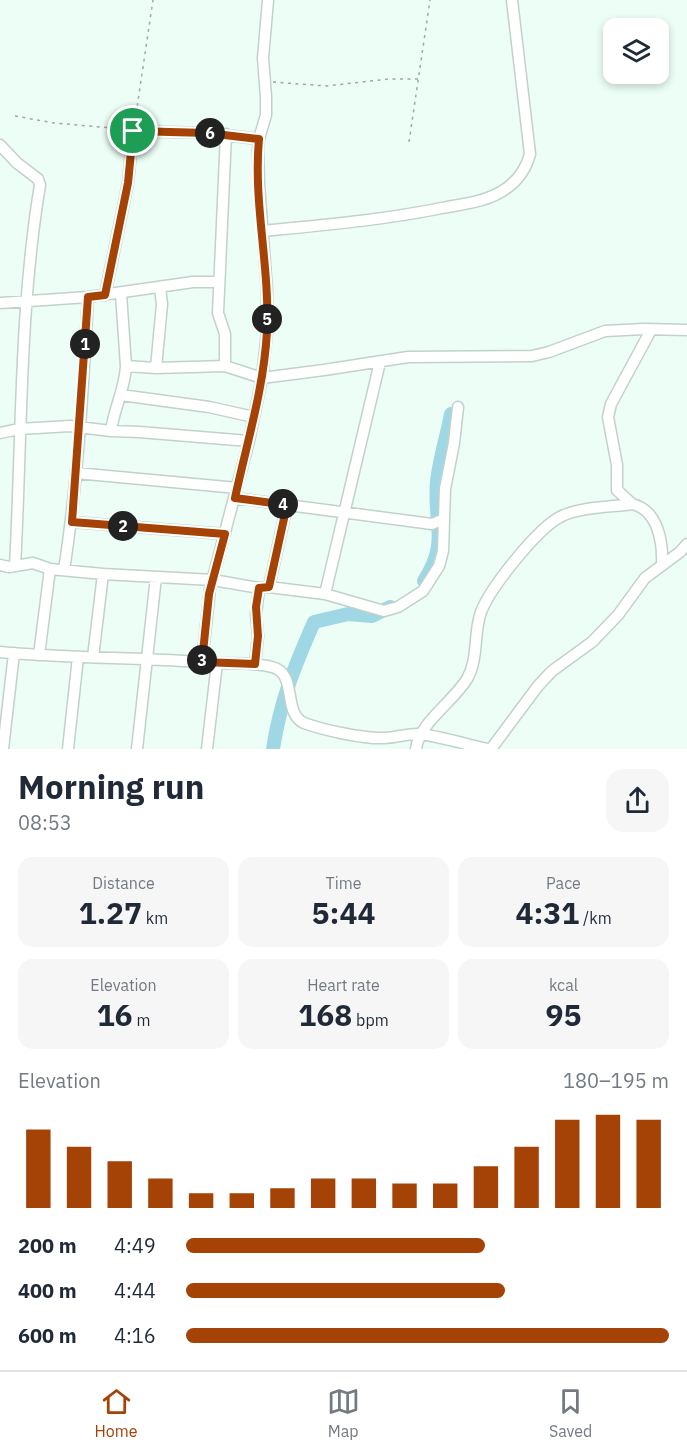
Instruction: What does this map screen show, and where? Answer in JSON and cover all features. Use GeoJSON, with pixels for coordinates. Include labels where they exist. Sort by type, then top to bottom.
{"type":"FeatureCollection","features":[{"type":"Feature","properties":{"kind":"street"},"geometry":{"type":"LineString","coordinates":[[202,662],[208,599],[249,441],[267,332],[267,290],[259,184],[259,139],[266,115],[262,58],[268,0]]}},
{"type":"Feature","properties":{"kind":"street"},"geometry":{"type":"LineString","coordinates":[[263,231],[391,218],[482,201],[514,183],[522,173],[530,154],[512,0]]}},
{"type":"Feature","properties":{"kind":"street"},"geometry":{"type":"LineString","coordinates":[[105,295],[128,183],[133,131],[225,134],[259,139]]}},
{"type":"Feature","properties":{"kind":"street"},"geometry":{"type":"LineString","coordinates":[[225,134],[218,282],[218,313],[225,334],[225,366]]}},
{"type":"Feature","properties":{"kind":"street"},"geometry":{"type":"LineString","coordinates":[[0,145],[16,163],[39,181],[30,261],[15,566]]}},
{"type":"Feature","properties":{"kind":"street"},"geometry":{"type":"LineString","coordinates":[[0,303],[121,294],[199,281],[218,282]]}},
{"type":"Feature","properties":{"kind":"street"},"geometry":{"type":"LineString","coordinates":[[156,368],[162,304],[160,287]]}},
{"type":"Feature","properties":{"kind":"street"},"geometry":{"type":"LineString","coordinates":[[111,431],[125,383],[121,294]]}},
{"type":"Feature","properties":{"kind":"street"},"geometry":{"type":"LineString","coordinates":[[64,570],[72,522],[88,297]]}},
{"type":"Feature","properties":{"kind":"street"},"geometry":{"type":"LineString","coordinates":[[632,504],[617,490],[617,465],[608,417],[609,410],[651,330]]}},
{"type":"Feature","properties":{"kind":"street"},"geometry":{"type":"LineString","coordinates":[[126,366],[156,368],[225,366],[261,378],[408,357],[532,356],[605,331],[687,330]]}},
{"type":"Feature","properties":{"kind":"street"},"geometry":{"type":"LineString","coordinates":[[325,594],[380,362]]}},
{"type":"Feature","properties":{"kind":"street"},"geometry":{"type":"LineString","coordinates":[[121,395],[209,407],[254,417]]}},
{"type":"Feature","properties":{"kind":"street"},"geometry":{"type":"LineString","coordinates":[[0,565],[15,566],[33,563],[50,569],[213,580],[325,594],[384,611],[398,607],[423,591],[439,566],[443,551],[445,489],[458,407]]}},
{"type":"Feature","properties":{"kind":"street"},"geometry":{"type":"LineString","coordinates":[[0,433],[56,426],[249,441]]}},
{"type":"Feature","properties":{"kind":"street"},"geometry":{"type":"LineString","coordinates":[[76,473],[236,493],[287,505],[432,524],[444,519]]}},
{"type":"Feature","properties":{"kind":"street"},"geometry":{"type":"LineString","coordinates":[[416,749],[420,734],[466,679],[476,651],[480,615],[486,599],[527,548],[558,518],[577,512],[632,504],[641,506],[651,514],[663,551],[662,565]]}},
{"type":"Feature","properties":{"kind":"street"},"geometry":{"type":"LineString","coordinates":[[255,664],[258,636],[256,607],[264,588],[287,505]]}},
{"type":"Feature","properties":{"kind":"street"},"geometry":{"type":"LineString","coordinates":[[72,522],[225,534]]}},
{"type":"Feature","properties":{"kind":"street"},"geometry":{"type":"LineString","coordinates":[[0,652],[146,658],[275,667],[287,681],[296,716],[303,722],[321,728],[374,738],[420,734],[489,749],[503,736],[538,686],[552,671],[599,634],[618,615],[645,578],[680,552],[687,544]]}},
{"type":"Feature","properties":{"kind":"street"},"geometry":{"type":"LineString","coordinates":[[39,655],[50,569]]}},
{"type":"Feature","properties":{"kind":"street"},"geometry":{"type":"LineString","coordinates":[[93,657],[103,574]]}},
{"type":"Feature","properties":{"kind":"street"},"geometry":{"type":"LineString","coordinates":[[137,749],[156,577]]}},
{"type":"Feature","properties":{"kind":"street"},"geometry":{"type":"LineString","coordinates":[[3,749],[3,714],[14,653]]}},
{"type":"Feature","properties":{"kind":"street"},"geometry":{"type":"LineString","coordinates":[[68,749],[78,657]]}},
{"type":"Feature","properties":{"kind":"street"},"geometry":{"type":"LineString","coordinates":[[207,749],[217,663]]}},
{"type":"Feature","properties":{"kind":"path"},"geometry":{"type":"LineString","coordinates":[[15,116],[54,123],[133,131],[153,0]]}},
{"type":"Feature","properties":{"kind":"path"},"geometry":{"type":"LineString","coordinates":[[409,142],[430,0]]}},
{"type":"Feature","properties":{"kind":"path"},"geometry":{"type":"LineString","coordinates":[[265,83],[275,81],[283,84],[326,86],[389,79],[418,79]]}},
{"type":"Feature","properties":{"kind":"waterway"},"geometry":{"type":"LineString","coordinates":[[424,581],[432,567],[438,542],[437,482],[451,414]]}},
{"type":"Feature","properties":{"kind":"waterway"},"geometry":{"type":"LineString","coordinates":[[273,749],[289,684],[314,622],[348,614],[372,616],[390,607]]}},
{"type":"Feature","properties":{"kind":"route"},"geometry":{"type":"LineString","coordinates":[[133,131],[225,134],[259,139],[259,184],[267,290],[267,332],[249,441],[235,498],[287,505],[269,587],[259,588],[256,607],[258,636],[255,664],[202,662],[209,594],[225,534],[72,522],[88,297],[105,295],[128,183],[133,131]]}}]}
